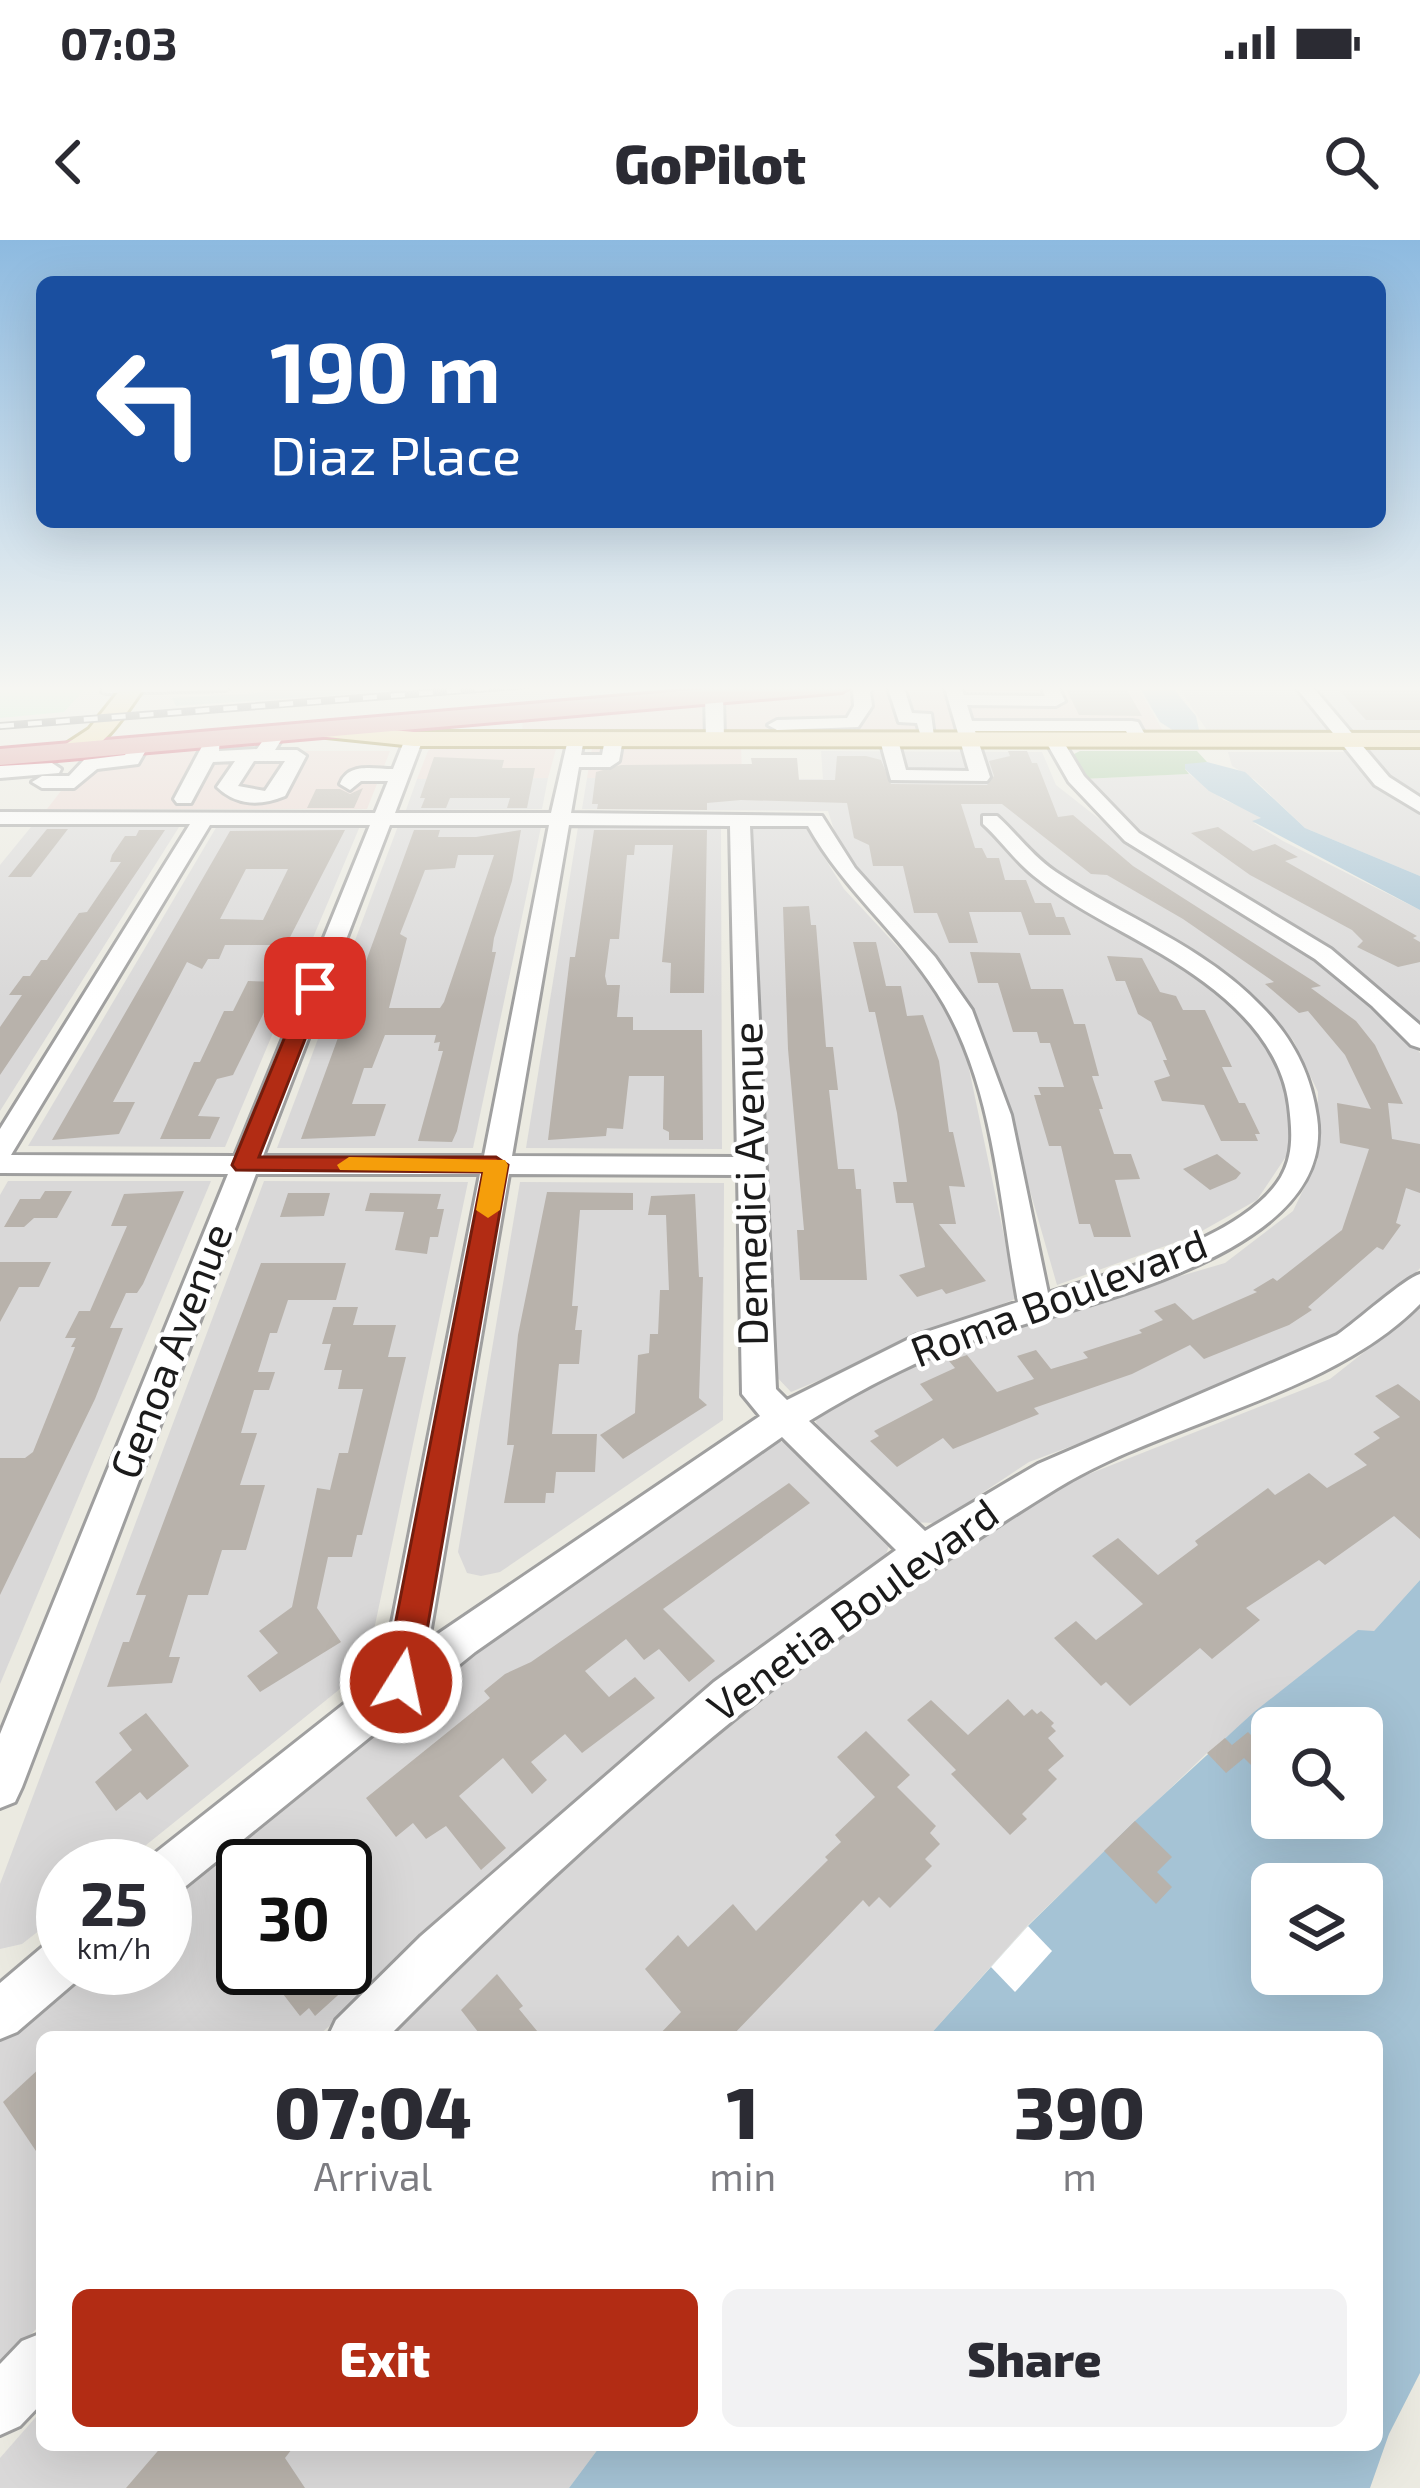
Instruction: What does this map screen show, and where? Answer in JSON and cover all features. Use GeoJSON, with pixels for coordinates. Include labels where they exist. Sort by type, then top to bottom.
{"type":"FeatureCollection","features":[{"type":"Feature","properties":{"kind":"street"},"geometry":{"type":"LineString","coordinates":[[4,823],[34,790]]}},
{"type":"Feature","properties":{"kind":"street"},"geometry":{"type":"LineString","coordinates":[[154,790],[184,799],[211,799],[223,790]]}},
{"type":"Feature","properties":{"kind":"street"},"geometry":{"type":"LineString","coordinates":[[184,799],[189,790]]}},
{"type":"Feature","properties":{"kind":"street"},"geometry":{"type":"LineString","coordinates":[[232,790],[255,798],[274,796],[278,790]]}},
{"type":"Feature","properties":{"kind":"street","name":"Genoa Avenue"},"geometry":{"type":"LineString","coordinates":[[0,1787],[394,790]]}},
{"type":"Feature","properties":{"kind":"street"},"geometry":{"type":"LineString","coordinates":[[401,1682],[566,790]]}},
{"type":"Feature","properties":{"kind":"street"},"geometry":{"type":"LineString","coordinates":[[1083,790],[1105,817],[1159,858],[1326,957],[1375,994],[1420,1040]]}},
{"type":"Feature","properties":{"kind":"street"},"geometry":{"type":"LineString","coordinates":[[1392,790],[1420,806]]}},
{"type":"Feature","properties":{"kind":"street"},"geometry":{"type":"LineString","coordinates":[[4,823],[204,818],[815,820],[833,858],[961,1011],[993,1106],[1035,1306]]}},
{"type":"Feature","properties":{"kind":"street"},"geometry":{"type":"LineString","coordinates":[[0,1151],[204,818]]}},
{"type":"Feature","properties":{"kind":"street","name":"Demedici Avenue"},"geometry":{"type":"LineString","coordinates":[[740,819],[754,1374],[759,1394],[922,1552]]}},
{"type":"Feature","properties":{"kind":"street","name":"Roma Boulevard"},"geometry":{"type":"LineString","coordinates":[[192,1852],[401,1682],[518,1594],[786,1420],[904,1353],[1174,1261],[1276,1203],[1302,1162],[1305,1102],[1287,1049],[1249,1006],[1129,924],[1045,875],[990,820]]}},
{"type":"Feature","properties":{"kind":"street"},"geometry":{"type":"LineString","coordinates":[[0,1164],[750,1166]]}},
{"type":"Feature","properties":{"kind":"street","name":"Venetia Boulevard"},"geometry":{"type":"LineString","coordinates":[[358,2031],[438,1953],[728,1696],[922,1552],[1051,1474],[1348,1344],[1391,1314],[1420,1285]]}},
{"type":"Feature","properties":{"kind":"street"},"geometry":{"type":"LineString","coordinates":[[0,2015],[36,1984]]}},
{"type":"Feature","properties":{"kind":"street"},"geometry":{"type":"LineString","coordinates":[[0,2406],[36,2367]]}},
{"type":"Feature","properties":{"kind":"shaded area"},"geometry":{"type":"Polygon","coordinates":[[[62,790],[375,790],[367,809],[47,809],[62,790]]]}},
{"type":"Feature","properties":{"kind":"shaded area"},"geometry":{"type":"Polygon","coordinates":[[[413,790],[546,790],[542,809],[406,810],[413,790]]]}},
{"type":"Feature","properties":{"kind":"shaded area"},"geometry":{"type":"Polygon","coordinates":[[[585,790],[1062,790],[1126,840],[1286,936],[1393,1020],[1420,1053],[1420,1268],[1406,1285],[1302,1360],[1029,1462],[937,1523],[906,1522],[821,1435],[815,1419],[824,1404],[989,1332],[1225,1263],[1293,1211],[1318,1159],[1318,1092],[1293,1040],[1255,1000],[1171,942],[1056,875],[986,813],[980,822],[1043,881],[1205,982],[1266,1034],[1287,1080],[1293,1146],[1257,1200],[1193,1236],[1057,1285],[989,1048],[946,968],[843,858],[828,811],[582,809],[585,790]]]}},
{"type":"Feature","properties":{"kind":"shaded area"},"geometry":{"type":"Polygon","coordinates":[[[1091,790],[1210,790],[1262,819],[1254,823],[1283,841],[1420,910],[1420,1030],[1386,993],[1305,934],[1187,868],[1114,817],[1091,790]]]}},
{"type":"Feature","properties":{"kind":"shaded area"},"geometry":{"type":"Polygon","coordinates":[[[1264,790],[1305,828],[1420,876],[1420,910],[1252,821],[1261,818],[1209,791],[1264,790]]]}},
{"type":"Feature","properties":{"kind":"shaded area"},"geometry":{"type":"Polygon","coordinates":[[[1265,790],[1382,790],[1420,811],[1420,876],[1305,828],[1265,790]]]}},
{"type":"Feature","properties":{"kind":"shaded area"},"geometry":{"type":"Polygon","coordinates":[[[1396,790],[1420,790],[1420,803],[1396,790]]]}},
{"type":"Feature","properties":{"kind":"shaded area"},"geometry":{"type":"Polygon","coordinates":[[[752,825],[804,825],[844,889],[933,985],[963,1040],[1017,1298],[791,1392],[774,1374],[752,825]]]}},
{"type":"Feature","properties":{"kind":"shaded area"},"geometry":{"type":"Polygon","coordinates":[[[217,826],[360,826],[225,1147],[28,1146],[217,826]]]}},
{"type":"Feature","properties":{"kind":"shaded area"},"geometry":{"type":"Polygon","coordinates":[[[398,826],[541,827],[473,1148],[277,1148],[398,826]]]}},
{"type":"Feature","properties":{"kind":"shaded area"},"geometry":{"type":"Polygon","coordinates":[[[31,827],[179,827],[0,1111],[0,865],[31,827]]]}},
{"type":"Feature","properties":{"kind":"shaded area"},"geometry":{"type":"Polygon","coordinates":[[[578,827],[721,827],[722,1149],[526,1148],[578,827]]]}},
{"type":"Feature","properties":{"kind":"shaded area"},"geometry":{"type":"Polygon","coordinates":[[[8,1181],[211,1181],[0,1684],[0,1195],[8,1181]]]}},
{"type":"Feature","properties":{"kind":"shaded area"},"geometry":{"type":"Polygon","coordinates":[[[264,1181],[468,1182],[366,1668],[154,1839],[36,1839],[36,1933],[22,1944],[0,1949],[0,1884],[264,1181]]]}},
{"type":"Feature","properties":{"kind":"shaded area"},"geometry":{"type":"Polygon","coordinates":[[[520,1182],[724,1183],[723,1420],[500,1572],[481,1576],[467,1573],[458,1552],[520,1182]]]}},
{"type":"Feature","properties":{"kind":"shaded area"},"geometry":{"type":"Polygon","coordinates":[[[1420,1308],[1420,1580],[1374,1631],[1357,1631],[1264,1707],[1251,1707],[1251,1717],[1207,1753],[1027,1926],[933,2031],[395,2031],[569,1860],[802,1667],[1051,1489],[1330,1379],[1420,1308]]]}},
{"type":"Feature","properties":{"kind":"shaded area"},"geometry":{"type":"Polygon","coordinates":[[[789,1441],[891,1540],[882,1566],[713,1683],[372,1988],[372,1839],[236,1839],[470,1646],[763,1444],[789,1441]]]}},
{"type":"Feature","properties":{"kind":"shaded area"},"geometry":{"type":"Polygon","coordinates":[[[1420,1580],[1420,2373],[1389,2434],[1370,2488],[569,2488],[597,2451],[1383,2451],[1383,2031],[933,2031],[1028,1926],[1251,1715],[1251,1839],[1383,1839],[1383,1707],[1260,1707],[1358,1630],[1374,1631],[1420,1580]]]}},
{"type":"Feature","properties":{"kind":"shaded area"},"geometry":{"type":"Polygon","coordinates":[[[216,1856],[216,1995],[364,1995],[324,2031],[36,2031],[36,2329],[0,2366],[0,2039],[51,1995],[192,1995],[192,1876],[216,1856]]]}},
{"type":"Feature","properties":{"kind":"shaded area"},"geometry":{"type":"Polygon","coordinates":[[[36,2417],[36,2451],[597,2451],[569,2488],[0,2488],[0,2458],[36,2417]]]}},
{"type":"Feature","properties":{"kind":"pier"},"geometry":{"type":"Polygon","coordinates":[[[1028,1926],[1052,1951],[1015,1992],[991,1967],[1028,1926]]]}},
{"type":"Feature","properties":{"kind":"building"},"geometry":{"type":"Polygon","coordinates":[[[316,790],[350,794],[362,790],[354,808],[307,808],[316,790]]]}},
{"type":"Feature","properties":{"kind":"building"},"geometry":{"type":"Polygon","coordinates":[[[423,790],[531,790],[527,808],[507,808],[510,798],[450,798],[446,808],[421,808],[425,798],[420,798],[423,790]]]}},
{"type":"Feature","properties":{"kind":"building"},"geometry":{"type":"Polygon","coordinates":[[[594,790],[1047,790],[1058,817],[1073,815],[1133,866],[1321,986],[1311,988],[1356,1021],[1375,1045],[1403,1104],[1388,1103],[1392,1139],[1420,1144],[1420,1193],[1406,1188],[1396,1223],[1401,1225],[1383,1250],[1377,1247],[1308,1307],[1312,1310],[1289,1325],[1204,1359],[1190,1345],[1132,1374],[1034,1408],[1039,1414],[953,1449],[943,1438],[897,1467],[870,1441],[879,1436],[874,1431],[933,1400],[920,1384],[955,1368],[949,1361],[967,1355],[997,1392],[1034,1379],[1017,1356],[1036,1350],[1051,1369],[1088,1358],[1083,1352],[1142,1333],[1139,1330],[1163,1320],[1154,1311],[1175,1303],[1193,1320],[1257,1292],[1253,1290],[1273,1278],[1277,1281],[1342,1230],[1369,1149],[1340,1143],[1337,1103],[1371,1109],[1345,1055],[1308,1011],[1299,1013],[1265,984],[1274,982],[1183,919],[1107,875],[1091,874],[1002,804],[961,804],[975,848],[982,848],[987,858],[999,858],[1005,880],[1026,880],[1035,903],[1051,903],[1056,917],[1064,917],[1071,935],[1029,935],[1021,912],[969,912],[978,943],[949,943],[937,913],[914,913],[903,866],[873,866],[869,845],[854,838],[847,803],[741,800],[707,803],[707,810],[597,809],[598,804],[592,804],[594,790]]]}},
{"type":"Feature","properties":{"kind":"building"},"geometry":{"type":"Polygon","coordinates":[[[1218,827],[1253,851],[1275,844],[1298,857],[1285,861],[1417,936],[1413,938],[1420,942],[1420,962],[1398,967],[1357,947],[1363,941],[1352,930],[1250,875],[1191,833],[1218,827]]]}},
{"type":"Feature","properties":{"kind":"building"},"geometry":{"type":"Polygon","coordinates":[[[47,829],[68,829],[31,877],[8,877],[47,829]]]}},
{"type":"Feature","properties":{"kind":"building"},"geometry":{"type":"Polygon","coordinates":[[[139,830],[165,830],[0,1075],[0,1027],[22,995],[9,995],[23,976],[30,976],[41,960],[47,960],[79,913],[87,912],[121,862],[110,862],[112,855],[125,836],[136,836],[139,830]]]}},
{"type":"Feature","properties":{"kind":"building"},"geometry":{"type":"Polygon","coordinates":[[[345,830],[286,945],[225,945],[219,959],[208,959],[202,969],[187,962],[113,1102],[135,1102],[119,1134],[52,1140],[230,831],[345,830]],[[246,869],[220,919],[263,920],[288,869],[246,869]]]}},
{"type":"Feature","properties":{"kind":"building"},"geometry":{"type":"Polygon","coordinates":[[[414,830],[440,830],[438,837],[476,837],[521,830],[452,1142],[418,1141],[443,1051],[438,1051],[440,1042],[434,1043],[436,1035],[385,1035],[372,1068],[364,1068],[352,1104],[386,1104],[375,1136],[301,1139],[414,830]],[[458,855],[455,868],[425,870],[400,934],[407,938],[389,1008],[440,1008],[494,855],[458,855]]]}},
{"type":"Feature","properties":{"kind":"building"},"geometry":{"type":"Polygon","coordinates":[[[594,830],[707,830],[704,993],[670,993],[671,963],[662,962],[673,845],[635,845],[634,855],[627,855],[619,939],[610,939],[605,976],[607,985],[620,985],[617,1017],[633,1017],[633,1030],[702,1030],[703,1140],[669,1140],[669,1132],[663,1129],[664,1076],[629,1076],[623,1129],[607,1128],[606,1136],[548,1140],[570,957],[575,957],[594,830]]]}},
{"type":"Feature","properties":{"kind":"building"},"geometry":{"type":"Polygon","coordinates":[[[809,906],[811,925],[816,925],[826,1047],[833,1047],[838,1090],[829,1090],[838,1169],[854,1169],[856,1189],[861,1189],[867,1280],[800,1280],[797,1230],[804,1230],[788,1049],[783,907],[809,906]]]}},
{"type":"Feature","properties":{"kind":"building"},"geometry":{"type":"Polygon","coordinates":[[[853,942],[876,942],[886,986],[901,986],[907,1016],[923,1015],[939,1061],[949,1132],[953,1132],[965,1187],[949,1186],[956,1224],[939,1224],[986,1281],[946,1294],[942,1289],[917,1297],[899,1275],[925,1267],[913,1203],[896,1203],[893,1182],[907,1182],[897,1113],[875,1012],[869,1012],[853,942]]]}},
{"type":"Feature","properties":{"kind":"building"},"geometry":{"type":"Polygon","coordinates":[[[970,952],[1020,953],[1031,989],[1063,989],[1074,1024],[1085,1024],[1099,1076],[1092,1076],[1103,1109],[1099,1109],[1114,1154],[1131,1154],[1140,1179],[1115,1180],[1131,1237],[1094,1237],[1090,1224],[1079,1224],[1061,1146],[1049,1146],[1034,1095],[1041,1095],[1038,1087],[1064,1087],[1050,1043],[1040,1043],[1037,1032],[1013,1032],[998,983],[978,983],[970,952]]]}},
{"type":"Feature","properties":{"kind":"building"},"geometry":{"type":"Polygon","coordinates":[[[1107,956],[1142,958],[1160,992],[1176,996],[1183,1010],[1205,1010],[1232,1067],[1222,1067],[1239,1103],[1245,1103],[1260,1134],[1255,1134],[1258,1141],[1221,1141],[1204,1105],[1162,1101],[1154,1081],[1170,1076],[1163,1060],[1167,1060],[1151,1022],[1138,1014],[1125,981],[1116,981],[1107,956]]]}},
{"type":"Feature","properties":{"kind":"building"},"geometry":{"type":"Polygon","coordinates":[[[248,981],[279,982],[233,1075],[217,1079],[198,1116],[220,1117],[210,1139],[160,1139],[194,1062],[200,1062],[224,1011],[233,1011],[248,981]]]}},
{"type":"Feature","properties":{"kind":"building"},"geometry":{"type":"Polygon","coordinates":[[[1217,1154],[1241,1173],[1236,1179],[1210,1190],[1183,1169],[1217,1154]]]}},
{"type":"Feature","properties":{"kind":"building"},"geometry":{"type":"Polygon","coordinates":[[[45,1191],[72,1191],[57,1218],[34,1218],[24,1227],[4,1227],[20,1199],[40,1199],[45,1191]]]}},
{"type":"Feature","properties":{"kind":"building"},"geometry":{"type":"Polygon","coordinates":[[[184,1191],[143,1284],[137,1293],[126,1293],[110,1328],[123,1328],[95,1399],[0,1595],[0,1458],[25,1458],[33,1452],[75,1347],[71,1347],[76,1338],[65,1338],[79,1311],[90,1311],[127,1226],[111,1226],[124,1194],[184,1191]]]}},
{"type":"Feature","properties":{"kind":"building"},"geometry":{"type":"Polygon","coordinates":[[[547,1192],[633,1193],[633,1210],[580,1210],[572,1306],[578,1306],[575,1330],[582,1330],[579,1364],[559,1364],[552,1434],[597,1434],[595,1472],[556,1472],[554,1493],[546,1493],[545,1503],[504,1503],[514,1445],[507,1445],[518,1335],[547,1192]]]}},
{"type":"Feature","properties":{"kind":"building"},"geometry":{"type":"Polygon","coordinates":[[[288,1193],[330,1193],[324,1216],[280,1217],[288,1193]]]}},
{"type":"Feature","properties":{"kind":"building"},"geometry":{"type":"Polygon","coordinates":[[[370,1193],[441,1194],[437,1209],[444,1209],[438,1237],[430,1237],[427,1254],[395,1250],[404,1212],[365,1211],[370,1193]]]}},
{"type":"Feature","properties":{"kind":"building"},"geometry":{"type":"Polygon","coordinates":[[[695,1194],[699,1277],[703,1277],[699,1398],[707,1405],[623,1459],[600,1435],[635,1413],[638,1355],[649,1353],[650,1334],[658,1334],[660,1290],[669,1290],[666,1215],[648,1215],[651,1196],[695,1194]]]}},
{"type":"Feature","properties":{"kind":"building"},"geometry":{"type":"Polygon","coordinates":[[[0,1262],[51,1262],[39,1287],[19,1287],[0,1322],[0,1262]]]}},
{"type":"Feature","properties":{"kind":"building"},"geometry":{"type":"Polygon","coordinates":[[[261,1263],[346,1263],[336,1300],[288,1300],[277,1333],[270,1333],[258,1372],[275,1372],[269,1390],[254,1390],[241,1433],[257,1433],[240,1485],[265,1485],[246,1550],[222,1550],[208,1595],[188,1595],[169,1657],[180,1657],[172,1683],[107,1687],[123,1642],[129,1642],[146,1595],[136,1595],[261,1263]]]}},
{"type":"Feature","properties":{"kind":"building"},"geometry":{"type":"Polygon","coordinates":[[[333,1307],[358,1307],[353,1325],[396,1325],[388,1357],[406,1357],[362,1535],[357,1535],[352,1557],[328,1557],[317,1608],[341,1642],[260,1692],[247,1676],[278,1653],[259,1631],[292,1607],[317,1488],[330,1490],[339,1453],[348,1453],[363,1389],[338,1389],[342,1370],[324,1370],[331,1344],[322,1344],[333,1307]]]}},
{"type":"Feature","properties":{"kind":"building"},"geometry":{"type":"Polygon","coordinates":[[[1398,1384],[1420,1401],[1420,1539],[1394,1516],[1325,1565],[1319,1560],[1246,1608],[1260,1620],[1212,1659],[1200,1648],[1130,1706],[1106,1682],[1101,1686],[1054,1638],[1076,1621],[1096,1640],[1143,1604],[1092,1556],[1118,1538],[1158,1575],[1198,1545],[1195,1541],[1268,1488],[1275,1495],[1309,1473],[1327,1488],[1367,1465],[1354,1454],[1380,1438],[1373,1432],[1400,1417],[1375,1396],[1398,1384]]]}},
{"type":"Feature","properties":{"kind":"building"},"geometry":{"type":"Polygon","coordinates":[[[789,1483],[810,1503],[663,1609],[715,1661],[689,1682],[659,1649],[644,1660],[626,1639],[585,1671],[609,1697],[635,1677],[655,1698],[582,1753],[565,1734],[531,1762],[547,1780],[532,1794],[503,1758],[459,1796],[506,1848],[481,1870],[446,1826],[426,1839],[413,1823],[396,1837],[366,1798],[490,1698],[484,1691],[789,1483]]]}},
{"type":"Feature","properties":{"kind":"building"},"geometry":{"type":"Polygon","coordinates":[[[1008,1699],[1024,1716],[1032,1709],[1037,1714],[1041,1711],[1054,1723],[1051,1726],[1056,1731],[1048,1738],[1064,1756],[1048,1770],[1057,1779],[1022,1814],[1027,1819],[1010,1835],[907,1720],[931,1700],[968,1735],[1008,1699]]]}},
{"type":"Feature","properties":{"kind":"building"},"geometry":{"type":"Polygon","coordinates":[[[146,1713],[189,1766],[147,1800],[140,1792],[116,1811],[95,1782],[132,1750],[119,1733],[146,1713]]]}},
{"type":"Feature","properties":{"kind":"building"},"geometry":{"type":"Polygon","coordinates":[[[866,1731],[910,1775],[897,1787],[936,1826],[930,1833],[940,1844],[925,1859],[932,1866],[890,1908],[879,1897],[869,1907],[863,1900],[737,2031],[663,2031],[681,2012],[645,1969],[678,1935],[688,1947],[733,1904],[756,1931],[828,1860],[825,1857],[841,1842],[835,1835],[875,1797],[837,1757],[866,1731]]]}},
{"type":"Feature","properties":{"kind":"building"},"geometry":{"type":"Polygon","coordinates":[[[1248,1732],[1251,1735],[1251,1765],[1244,1758],[1226,1773],[1207,1753],[1225,1738],[1232,1745],[1248,1732]]]}},
{"type":"Feature","properties":{"kind":"building"},"geometry":{"type":"Polygon","coordinates":[[[1135,1821],[1172,1857],[1157,1872],[1172,1887],[1156,1904],[1104,1851],[1135,1821]]]}},
{"type":"Feature","properties":{"kind":"building"},"geometry":{"type":"Polygon","coordinates":[[[497,1974],[537,2031],[477,2031],[461,2010],[497,1974]]]}},
{"type":"Feature","properties":{"kind":"building"},"geometry":{"type":"Polygon","coordinates":[[[284,1995],[338,1995],[315,2016],[309,2008],[300,2016],[284,1995]]]}},
{"type":"Feature","properties":{"kind":"building"},"geometry":{"type":"Polygon","coordinates":[[[36,2072],[36,2151],[3,2102],[36,2072]]]}},
{"type":"Feature","properties":{"kind":"building"},"geometry":{"type":"Polygon","coordinates":[[[158,2451],[290,2451],[285,2458],[305,2488],[126,2488],[158,2451]]]}},
{"type":"Feature","properties":{"kind":"slow traffic"},"geometry":{"type":"LineString","coordinates":[[349,1165],[496,1165],[488,1210]]}},
{"type":"Feature","properties":{"kind":"route"},"geometry":{"type":"LineString","coordinates":[[315,988],[244,1165],[496,1165],[401,1682]]}}]}
